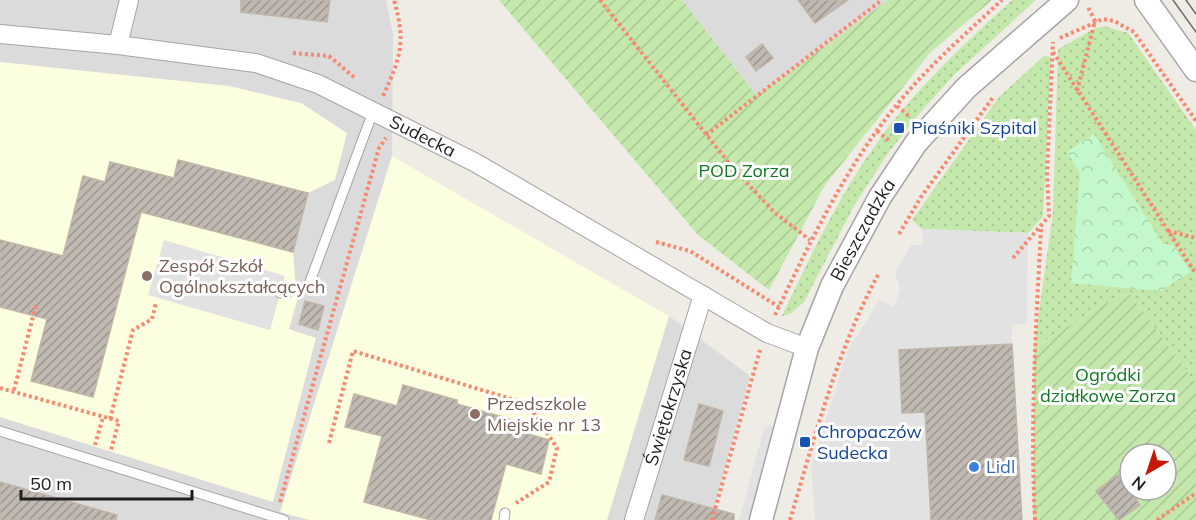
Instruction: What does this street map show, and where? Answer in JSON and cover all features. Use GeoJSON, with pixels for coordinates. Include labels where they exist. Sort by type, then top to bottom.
{"type":"FeatureCollection","features":[{"type":"Feature","properties":{"kind":"street"},"geometry":{"type":"LineString","coordinates":[[118,45],[129,0]]}},
{"type":"Feature","properties":{"kind":"street","name":"Bieszczadzka"},"geometry":{"type":"LineString","coordinates":[[761,520],[807,348],[832,286],[880,196],[916,143],[966,88],[1067,0]]}},
{"type":"Feature","properties":{"kind":"street"},"geometry":{"type":"LineString","coordinates":[[1146,0],[1196,70]]}},
{"type":"Feature","properties":{"kind":"street","name":"Sudecka"},"geometry":{"type":"LineString","coordinates":[[0,34],[118,45],[256,63],[378,103],[766,333],[807,348]]}},
{"type":"Feature","properties":{"kind":"street","name":"Świętokrzyska"},"geometry":{"type":"LineString","coordinates":[[634,520],[703,295]]}},
{"type":"Feature","properties":{"kind":"lane"},"geometry":{"type":"LineString","coordinates":[[280,293],[308,287],[378,103]]}},
{"type":"Feature","properties":{"kind":"lane"},"geometry":{"type":"LineString","coordinates":[[0,431],[279,519]]}},
{"type":"Feature","properties":{"kind":"path"},"geometry":{"type":"LineString","coordinates":[[378,103],[399,60],[403,38],[394,0]]}},
{"type":"Feature","properties":{"kind":"path"},"geometry":{"type":"LineString","coordinates":[[600,0],[706,135],[774,212],[810,240]]}},
{"type":"Feature","properties":{"kind":"path"},"geometry":{"type":"LineString","coordinates":[[706,135],[882,0]]}},
{"type":"Feature","properties":{"kind":"path"},"geometry":{"type":"LineString","coordinates":[[651,241],[690,251],[779,307],[810,240],[855,163],[877,131],[913,86],[1002,0]]}},
{"type":"Feature","properties":{"kind":"path"},"geometry":{"type":"LineString","coordinates":[[1077,91],[1095,21],[1083,0]]}},
{"type":"Feature","properties":{"kind":"path"},"geometry":{"type":"LineString","coordinates":[[1045,48],[1095,21],[1114,21],[1134,33],[1196,121]]}},
{"type":"Feature","properties":{"kind":"path"},"geometry":{"type":"LineString","coordinates":[[1013,258],[1049,216],[1047,173],[1053,42]]}},
{"type":"Feature","properties":{"kind":"path"},"geometry":{"type":"LineString","coordinates":[[284,52],[329,56],[360,82]]}},
{"type":"Feature","properties":{"kind":"path"},"geometry":{"type":"LineString","coordinates":[[1052,52],[1196,274]]}},
{"type":"Feature","properties":{"kind":"path"},"geometry":{"type":"LineString","coordinates":[[899,234],[921,197],[995,94]]}},
{"type":"Feature","properties":{"kind":"path"},"geometry":{"type":"LineString","coordinates":[[897,106],[911,118]]}},
{"type":"Feature","properties":{"kind":"path"},"geometry":{"type":"LineString","coordinates":[[877,131],[892,142]]}},
{"type":"Feature","properties":{"kind":"path"},"geometry":{"type":"LineString","coordinates":[[279,519],[379,148],[386,137],[393,139]]}},
{"type":"Feature","properties":{"kind":"path"},"geometry":{"type":"LineString","coordinates":[[1035,520],[1033,426],[1041,228]]}},
{"type":"Feature","properties":{"kind":"path"},"geometry":{"type":"LineString","coordinates":[[1167,231],[1196,238]]}},
{"type":"Feature","properties":{"kind":"path"},"geometry":{"type":"LineString","coordinates":[[790,520],[831,383],[863,302],[879,273]]}},
{"type":"Feature","properties":{"kind":"path"},"geometry":{"type":"LineString","coordinates":[[110,419],[133,330],[152,320],[156,303]]}},
{"type":"Feature","properties":{"kind":"path"},"geometry":{"type":"LineString","coordinates":[[14,390],[36,305]]}},
{"type":"Feature","properties":{"kind":"path"},"geometry":{"type":"LineString","coordinates":[[712,520],[761,346]]}},
{"type":"Feature","properties":{"kind":"path"},"geometry":{"type":"LineString","coordinates":[[329,443],[353,351],[528,404],[557,448],[549,482],[522,498],[504,516]]}},
{"type":"Feature","properties":{"kind":"path"},"geometry":{"type":"LineString","coordinates":[[0,388],[14,390],[119,421],[115,434]]}},
{"type":"Feature","properties":{"kind":"path"},"geometry":{"type":"LineString","coordinates":[[99,430],[103,417]]}},
{"type":"Feature","properties":{"kind":"path"},"geometry":{"type":"LineString","coordinates":[[1157,520],[1196,493]]}},
{"type":"Feature","properties":{"kind":"shaded area"},"geometry":{"type":"Polygon","coordinates":[[[0,0],[386,0],[393,34],[392,156],[669,316],[750,376],[711,520],[0,520],[0,0]]]}},
{"type":"Feature","properties":{"kind":"shaded area"},"geometry":{"type":"Polygon","coordinates":[[[682,0],[888,0],[757,96],[682,0]]]}},
{"type":"Feature","properties":{"kind":"shaded area","name":"Zespół Szkół Ogólnokształcących"},"geometry":{"type":"Polygon","coordinates":[[[0,62],[229,86],[301,103],[347,133],[335,180],[308,193],[293,251],[297,301],[289,329],[316,338],[273,502],[0,417],[0,62]]]}},
{"type":"Feature","properties":{"kind":"shaded area","name":"Przedszkole Miejskie nr 13"},"geometry":{"type":"Polygon","coordinates":[[[392,156],[669,316],[607,520],[309,520],[280,512],[392,156]]]}},
{"type":"Feature","properties":{"kind":"shaded area"},"geometry":{"type":"Polygon","coordinates":[[[922,229],[1028,233],[1027,324],[1012,325],[1012,344],[899,350],[902,413],[925,412],[931,520],[815,520],[811,467],[848,350],[880,299],[894,307],[900,289],[895,272],[911,245],[923,245],[922,229]]]}},
{"type":"Feature","properties":{"kind":"shaded area"},"geometry":{"type":"Polygon","coordinates":[[[164,240],[285,276],[270,330],[148,295],[164,240]]]}},
{"type":"Feature","properties":{"kind":"shaded area"},"geometry":{"type":"Polygon","coordinates":[[[765,425],[774,427],[748,520],[739,520],[765,425]]]}},
{"type":"Feature","properties":{"kind":"green space","name":"POD Zorza"},"geometry":{"type":"Polygon","coordinates":[[[499,0],[682,0],[757,96],[888,0],[992,0],[930,53],[825,185],[769,290],[698,235],[499,0]]]}},
{"type":"Feature","properties":{"kind":"green space"},"geometry":{"type":"Polygon","coordinates":[[[1012,0],[1036,0],[955,74],[918,115],[886,156],[854,206],[804,302],[790,314],[782,316],[836,208],[874,147],[921,88],[1012,0]]]}},
{"type":"Feature","properties":{"kind":"green space"},"geometry":{"type":"Polygon","coordinates":[[[1104,26],[1128,33],[1196,130],[1196,384],[1131,295],[1118,296],[1034,347],[1053,212],[1058,49],[1104,26]]]}},
{"type":"Feature","properties":{"kind":"green space"},"geometry":{"type":"Polygon","coordinates":[[[1044,56],[1051,57],[1043,217],[1028,233],[922,229],[912,220],[999,97],[1044,56]]]}},
{"type":"Feature","properties":{"kind":"green space"},"geometry":{"type":"Polygon","coordinates":[[[1094,134],[1163,244],[1173,245],[1191,272],[1160,291],[1071,283],[1080,173],[1067,152],[1094,134]]]}},
{"type":"Feature","properties":{"kind":"green space","name":"Ogródki działkowe Zorza"},"geometry":{"type":"Polygon","coordinates":[[[1131,295],[1196,384],[1196,520],[1033,520],[1034,347],[1118,296],[1131,295]]]}},
{"type":"Feature","properties":{"kind":"building"},"geometry":{"type":"Polygon","coordinates":[[[241,0],[330,0],[327,22],[241,12],[241,0]]]}},
{"type":"Feature","properties":{"kind":"building"},"geometry":{"type":"Polygon","coordinates":[[[798,0],[848,0],[815,23],[798,0]]]}},
{"type":"Feature","properties":{"kind":"building"},"geometry":{"type":"Polygon","coordinates":[[[762,44],[773,58],[756,71],[746,57],[762,44]]]}},
{"type":"Feature","properties":{"kind":"building"},"geometry":{"type":"Polygon","coordinates":[[[178,160],[308,193],[293,252],[141,212],[93,397],[31,381],[47,319],[0,307],[0,240],[63,256],[83,176],[105,182],[110,162],[174,178],[178,160]]]}},
{"type":"Feature","properties":{"kind":"building"},"geometry":{"type":"Polygon","coordinates":[[[305,301],[324,306],[318,330],[299,324],[305,301]]]}},
{"type":"Feature","properties":{"kind":"building","name":"Lidl"},"geometry":{"type":"Polygon","coordinates":[[[1012,344],[1022,520],[931,520],[925,412],[902,413],[899,350],[1012,344]]]}},
{"type":"Feature","properties":{"kind":"building"},"geometry":{"type":"Polygon","coordinates":[[[403,385],[457,400],[457,404],[510,419],[508,428],[549,440],[541,474],[506,464],[491,520],[431,520],[364,502],[382,436],[345,427],[354,394],[397,406],[403,385]]]}},
{"type":"Feature","properties":{"kind":"building"},"geometry":{"type":"Polygon","coordinates":[[[699,404],[723,411],[709,466],[684,460],[699,404]]]}},
{"type":"Feature","properties":{"kind":"building"},"geometry":{"type":"Polygon","coordinates":[[[1118,475],[1118,502],[1138,502],[1140,505],[1119,520],[1096,491],[1118,475]]]}},
{"type":"Feature","properties":{"kind":"building"},"geometry":{"type":"Polygon","coordinates":[[[0,482],[117,515],[116,520],[0,520],[0,482]]]}},
{"type":"Feature","properties":{"kind":"building"},"geometry":{"type":"Polygon","coordinates":[[[662,495],[734,514],[734,520],[655,520],[662,495]]]}},
{"type":"Feature","properties":{"kind":"tram line"},"geometry":{"type":"LineString","coordinates":[[1173,0],[1196,32]]}},
{"type":"Feature","properties":{"kind":"tram line"},"geometry":{"type":"LineString","coordinates":[[1186,0],[1196,14]]}},
{"type":"Feature","properties":{"kind":"place","name":"Piaśniki Szpital"},"geometry":{"type":"Point","coordinates":[899,128]}},
{"type":"Feature","properties":{"kind":"place","name":"Zespół Szkół Ogólnokształcących"},"geometry":{"type":"Point","coordinates":[147,276]}},
{"type":"Feature","properties":{"kind":"place","name":"Przedszkole Miejskie nr 13"},"geometry":{"type":"Point","coordinates":[475,414]}},
{"type":"Feature","properties":{"kind":"place","name":"Chropaczów Sudecka"},"geometry":{"type":"Point","coordinates":[805,442]}},
{"type":"Feature","properties":{"kind":"place","name":"Lidl"},"geometry":{"type":"Point","coordinates":[974,467]}}]}
